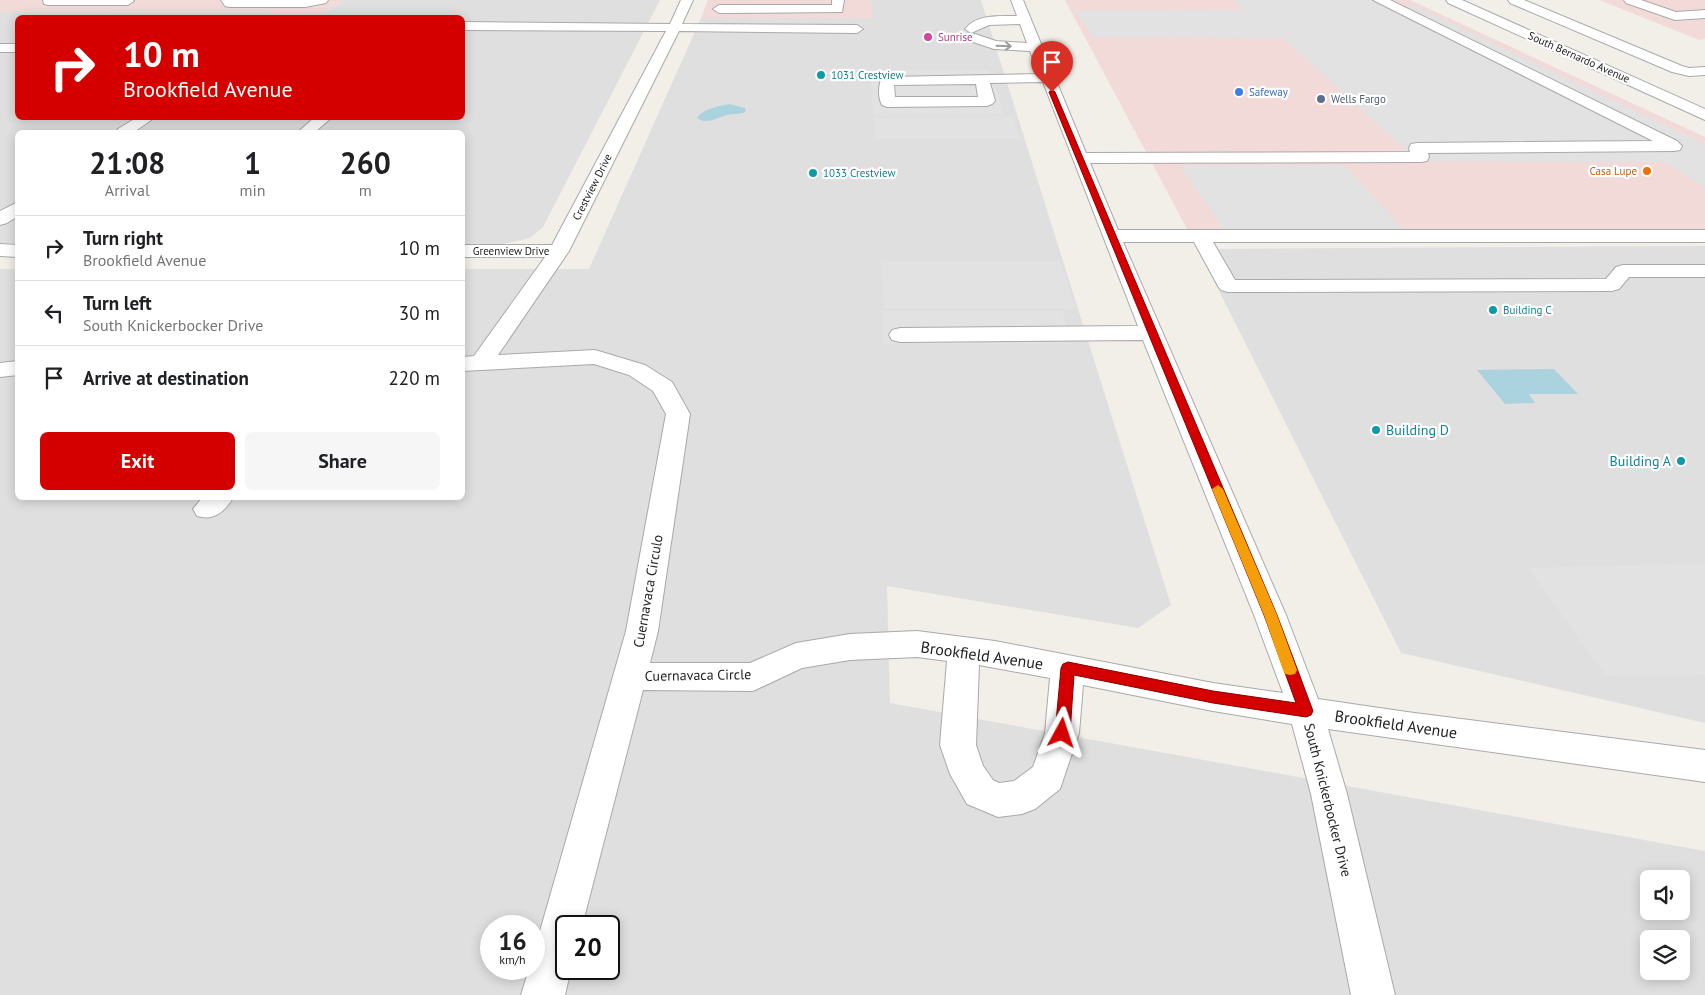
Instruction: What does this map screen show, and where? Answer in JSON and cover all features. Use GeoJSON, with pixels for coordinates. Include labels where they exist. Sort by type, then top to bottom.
{"type":"FeatureCollection","features":[{"type":"Feature","properties":{"kind":"street"},"geometry":{"type":"LineString","coordinates":[[50,0],[48,1],[128,1]]}},
{"type":"Feature","properties":{"kind":"street"},"geometry":{"type":"LineString","coordinates":[[227,0],[229,3],[305,3],[322,0]]}},
{"type":"Feature","properties":{"kind":"street"},"geometry":{"type":"LineString","coordinates":[[692,7],[838,9],[838,0]]}},
{"type":"Feature","properties":{"kind":"street"},"geometry":{"type":"LineString","coordinates":[[1079,158],[1421,157],[1417,148],[1674,146],[1395,6],[1379,0]]}},
{"type":"Feature","properties":{"kind":"street","name":"South Bernardo Avenue"},"geometry":{"type":"LineString","coordinates":[[1452,0],[1705,114]]}},
{"type":"Feature","properties":{"kind":"street"},"geometry":{"type":"LineString","coordinates":[[1514,0],[1678,70],[1689,72],[1705,71]]}},
{"type":"Feature","properties":{"kind":"street"},"geometry":{"type":"LineString","coordinates":[[1630,0],[1675,16],[1705,14]]}},
{"type":"Feature","properties":{"kind":"street","name":"Crestview Drive"},"geometry":{"type":"LineString","coordinates":[[472,364],[559,251],[674,28],[692,7]]}},
{"type":"Feature","properties":{"kind":"street"},"geometry":{"type":"LineString","coordinates":[[1021,10],[999,20],[975,25],[973,33],[994,46],[1035,47]]}},
{"type":"Feature","properties":{"kind":"street","name":"South Knickerbocker Drive"},"geometry":{"type":"LineString","coordinates":[[1021,10],[1052,92],[1111,236],[1270,615],[1306,711],[1329,794],[1374,995]]}},
{"type":"Feature","properties":{"kind":"street"},"geometry":{"type":"LineString","coordinates":[[465,26],[857,29]]}},
{"type":"Feature","properties":{"kind":"street"},"geometry":{"type":"LineString","coordinates":[[1528,34],[1585,30]]}},
{"type":"Feature","properties":{"kind":"street"},"geometry":{"type":"LineString","coordinates":[[0,48],[15,48]]}},
{"type":"Feature","properties":{"kind":"street"},"geometry":{"type":"LineString","coordinates":[[0,55],[15,48]]}},
{"type":"Feature","properties":{"kind":"street"},"geometry":{"type":"LineString","coordinates":[[982,79],[987,101],[888,102],[887,81],[982,79],[1048,78]]}},
{"type":"Feature","properties":{"kind":"street"},"geometry":{"type":"LineString","coordinates":[[1670,98],[1705,97]]}},
{"type":"Feature","properties":{"kind":"street"},"geometry":{"type":"LineString","coordinates":[[127,130],[143,120]]}},
{"type":"Feature","properties":{"kind":"street"},"geometry":{"type":"LineString","coordinates":[[308,130],[321,120]]}},
{"type":"Feature","properties":{"kind":"street"},"geometry":{"type":"LineString","coordinates":[[0,219],[15,208]]}},
{"type":"Feature","properties":{"kind":"street"},"geometry":{"type":"LineString","coordinates":[[1111,236],[1705,236]]}},
{"type":"Feature","properties":{"kind":"street"},"geometry":{"type":"LineString","coordinates":[[1201,237],[1228,286],[1612,284],[1623,271],[1705,271]]}},
{"type":"Feature","properties":{"kind":"street"},"geometry":{"type":"LineString","coordinates":[[0,250],[15,250]]}},
{"type":"Feature","properties":{"kind":"street","name":"Greenview Drive"},"geometry":{"type":"LineString","coordinates":[[465,251],[559,251]]}},
{"type":"Feature","properties":{"kind":"street"},"geometry":{"type":"LineString","coordinates":[[900,335],[1153,333]]}},
{"type":"Feature","properties":{"kind":"street","name":"Cuernavaca Circulo"},"geometry":{"type":"LineString","coordinates":[[472,364],[595,357],[637,370],[663,387],[678,414],[642,631],[543,995]]}},
{"type":"Feature","properties":{"kind":"street"},"geometry":{"type":"LineString","coordinates":[[0,370],[15,368]]}},
{"type":"Feature","properties":{"kind":"street","name":"Brookfield Avenue"},"geometry":{"type":"LineString","coordinates":[[850,647],[917,644],[964,650],[1068,668],[1213,697],[1407,727],[1705,766]]}},
{"type":"Feature","properties":{"kind":"street","name":"Cuernavaca Circle"},"geometry":{"type":"LineString","coordinates":[[631,676],[753,677],[796,656],[850,647]]}},
{"type":"Feature","properties":{"kind":"street"},"geometry":{"type":"LineString","coordinates":[[964,650],[958,745],[968,774],[980,792],[998,800],[1022,797],[1047,777],[1062,733],[1068,668]]}},
{"type":"Feature","properties":{"kind":"shaded area"},"geometry":{"type":"Polygon","coordinates":[[[0,0],[344,0],[326,13],[0,12],[0,0]]]}},
{"type":"Feature","properties":{"kind":"shaded area"},"geometry":{"type":"Polygon","coordinates":[[[344,0],[660,0],[543,227],[530,238],[503,244],[465,244],[465,130],[15,130],[15,243],[0,243],[0,12],[326,13],[344,0]]]}},
{"type":"Feature","properties":{"kind":"shaded area"},"geometry":{"type":"Polygon","coordinates":[[[708,0],[870,0],[872,18],[701,18],[708,0]]]}},
{"type":"Feature","properties":{"kind":"shaded area"},"geometry":{"type":"Polygon","coordinates":[[[870,0],[981,0],[1171,605],[1138,628],[887,586],[890,703],[1705,851],[1705,995],[0,995],[0,269],[15,269],[15,500],[465,500],[465,269],[589,269],[701,18],[872,18],[870,0]]]}},
{"type":"Feature","properties":{"kind":"shaded area"},"geometry":{"type":"Polygon","coordinates":[[[1065,0],[1410,0],[1705,137],[1705,241],[1194,242],[1065,0]]]}},
{"type":"Feature","properties":{"kind":"shaded area"},"geometry":{"type":"Polygon","coordinates":[[[1234,0],[1374,0],[1419,8],[1705,144],[1705,188],[1665,162],[1417,161],[1283,38],[1093,37],[1075,11],[1244,10],[1234,0]]]}},
{"type":"Feature","properties":{"kind":"shaded area"},"geometry":{"type":"Polygon","coordinates":[[[1599,0],[1705,0],[1705,39],[1699,40],[1599,0]]]}},
{"type":"Feature","properties":{"kind":"shaded area"},"geometry":{"type":"Polygon","coordinates":[[[870,70],[989,70],[1004,114],[873,115],[870,70]]]}},
{"type":"Feature","properties":{"kind":"shaded area"},"geometry":{"type":"Polygon","coordinates":[[[1013,117],[1020,139],[875,139],[874,118],[1013,117]]]}},
{"type":"Feature","properties":{"kind":"shaded area"},"geometry":{"type":"Polygon","coordinates":[[[1344,165],[1405,231],[1225,231],[1180,166],[1344,165]]]}},
{"type":"Feature","properties":{"kind":"shaded area"},"geometry":{"type":"Polygon","coordinates":[[[1705,246],[1705,723],[1401,653],[1198,249],[1705,246]]]}},
{"type":"Feature","properties":{"kind":"shaded area"},"geometry":{"type":"Polygon","coordinates":[[[881,261],[1060,261],[1076,309],[884,309],[881,261]]]}},
{"type":"Feature","properties":{"kind":"shaded area"},"geometry":{"type":"Polygon","coordinates":[[[882,311],[1062,311],[1071,344],[883,344],[882,311]]]}},
{"type":"Feature","properties":{"kind":"shaded area"},"geometry":{"type":"Polygon","coordinates":[[[1705,563],[1705,675],[1606,676],[1528,568],[1705,563]]]}},
{"type":"Feature","properties":{"kind":"water"},"geometry":{"type":"Polygon","coordinates":[[[729,104],[745,108],[746,111],[709,121],[697,118],[707,110],[729,104]]]}},
{"type":"Feature","properties":{"kind":"water"},"geometry":{"type":"Polygon","coordinates":[[[1554,369],[1578,394],[1529,394],[1535,403],[1505,404],[1477,370],[1554,369]]]}},
{"type":"Feature","properties":{"kind":"slow traffic"},"geometry":{"type":"LineString","coordinates":[[1218,489],[1270,615],[1290,670]]}},
{"type":"Feature","properties":{"kind":"place","name":"Sunrise"},"geometry":{"type":"Point","coordinates":[928,37]}},
{"type":"Feature","properties":{"kind":"place","name":"1031 Crestview"},"geometry":{"type":"Point","coordinates":[821,75]}},
{"type":"Feature","properties":{"kind":"place","name":"Safeway"},"geometry":{"type":"Point","coordinates":[1239,92]}},
{"type":"Feature","properties":{"kind":"place","name":"Wells Fargo"},"geometry":{"type":"Point","coordinates":[1321,99]}},
{"type":"Feature","properties":{"kind":"place","name":"Casa Lupe"},"geometry":{"type":"Point","coordinates":[1647,171]}},
{"type":"Feature","properties":{"kind":"place","name":"1033 Crestview"},"geometry":{"type":"Point","coordinates":[813,173]}},
{"type":"Feature","properties":{"kind":"place","name":"Building C"},"geometry":{"type":"Point","coordinates":[1493,310]}},
{"type":"Feature","properties":{"kind":"place","name":"Building D"},"geometry":{"type":"Point","coordinates":[1376,430]}},
{"type":"Feature","properties":{"kind":"place","name":"Building A"},"geometry":{"type":"Point","coordinates":[1681,461]}},
{"type":"Feature","properties":{"kind":"route"},"geometry":{"type":"LineString","coordinates":[[1052,92],[1270,615],[1306,711],[1213,697],[1068,668],[1062,733]]}}]}
